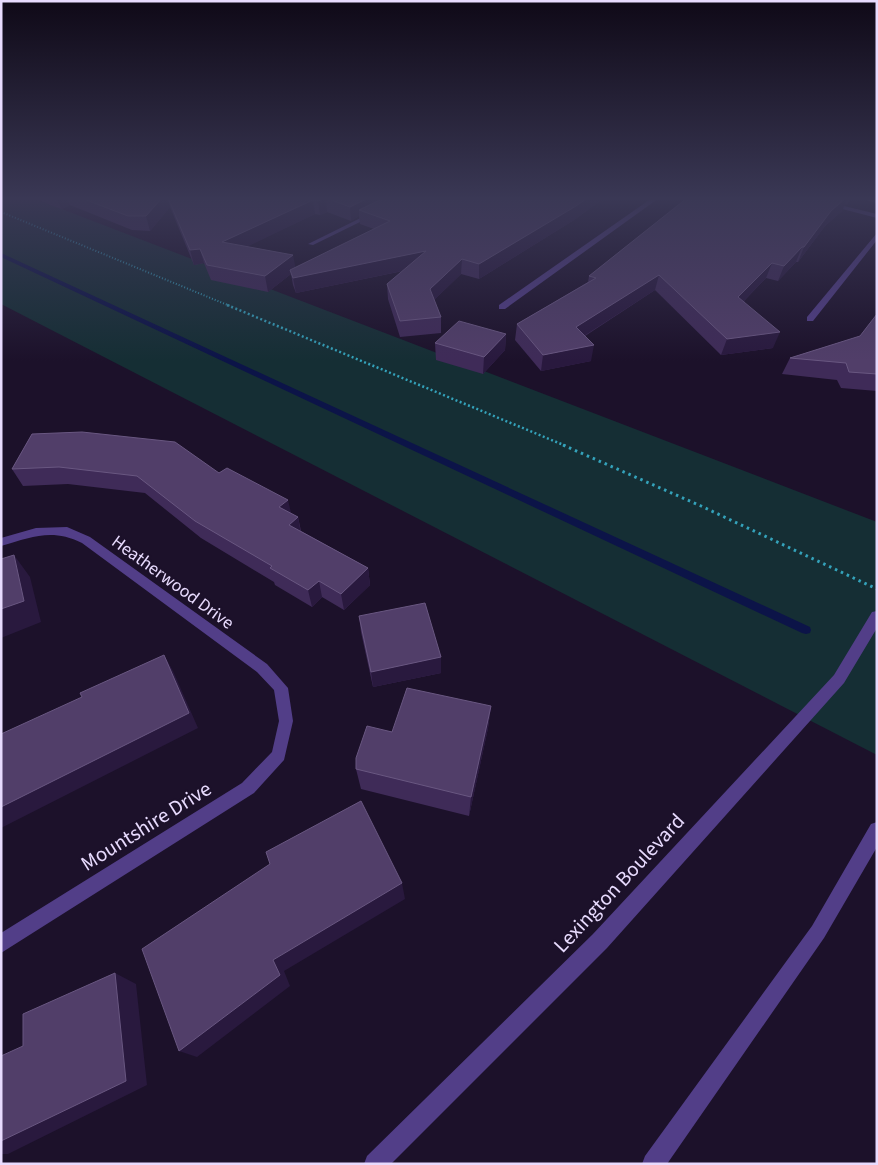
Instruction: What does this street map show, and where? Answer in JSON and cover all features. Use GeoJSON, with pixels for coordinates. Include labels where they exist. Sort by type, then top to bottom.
{"type":"FeatureCollection","features":[{"type":"Feature","properties":{"kind":"street"},"geometry":{"type":"LineString","coordinates":[[502,307],[579,252]]}},
{"type":"Feature","properties":{"kind":"street"},"geometry":{"type":"LineString","coordinates":[[810,319],[863,252]]}},
{"type":"Feature","properties":{"kind":"street","name":"Heatherwood Drive"},"geometry":{"type":"LineString","coordinates":[[1,542],[36,532],[67,532],[86,540],[262,668],[281,688],[286,721]]}},
{"type":"Feature","properties":{"kind":"street","name":"Lexington Boulevard"},"geometry":{"type":"LineString","coordinates":[[375,1164],[606,934],[839,679],[877,616]]}},
{"type":"Feature","properties":{"kind":"street","name":"Mountshire Drive"},"geometry":{"type":"LineString","coordinates":[[1,944],[248,788],[279,754],[286,721]]}},
{"type":"Feature","properties":{"kind":"street"},"geometry":{"type":"LineString","coordinates":[[653,1164],[818,932],[877,830]]}},
{"type":"Feature","properties":{"kind":"path"},"geometry":{"type":"LineString","coordinates":[[99,252],[517,424],[701,506],[877,589]]}},
{"type":"Feature","properties":{"kind":"green space"},"geometry":{"type":"Polygon","coordinates":[[[1,252],[175,252],[877,522],[877,755],[1,304],[1,252]]]}},
{"type":"Feature","properties":{"kind":"building"},"geometry":{"type":"Polygon","coordinates":[[[201,252],[279,252],[293,255],[265,276],[207,265],[201,252]]]}},
{"type":"Feature","properties":{"kind":"building"},"geometry":{"type":"Polygon","coordinates":[[[326,252],[419,252],[293,278],[290,270],[326,252]]]}},
{"type":"Feature","properties":{"kind":"building"},"geometry":{"type":"Polygon","coordinates":[[[424,252],[498,252],[479,264],[462,259],[430,289],[441,317],[400,321],[387,284],[424,252]]]}},
{"type":"Feature","properties":{"kind":"building"},"geometry":{"type":"Polygon","coordinates":[[[619,252],[797,252],[784,266],[772,263],[738,297],[780,332],[727,339],[659,275],[576,327],[594,345],[543,355],[517,324],[596,278],[589,276],[619,252]]]}},
{"type":"Feature","properties":{"kind":"building"},"geometry":{"type":"Polygon","coordinates":[[[877,314],[877,374],[849,372],[846,363],[790,358],[860,336],[877,314]]]}},
{"type":"Feature","properties":{"kind":"building"},"geometry":{"type":"Polygon","coordinates":[[[459,321],[506,334],[484,357],[435,343],[459,321]]]}},
{"type":"Feature","properties":{"kind":"building"},"geometry":{"type":"Polygon","coordinates":[[[82,432],[175,442],[219,473],[227,468],[288,500],[279,507],[298,517],[289,525],[368,568],[341,594],[319,581],[308,590],[270,568],[272,566],[195,521],[137,476],[59,467],[12,469],[32,434],[82,432]]]}},
{"type":"Feature","properties":{"kind":"building"},"geometry":{"type":"Polygon","coordinates":[[[14,555],[24,601],[1,609],[1,559],[14,555]]]}},
{"type":"Feature","properties":{"kind":"building"},"geometry":{"type":"Polygon","coordinates":[[[425,603],[441,657],[371,672],[359,616],[425,603]]]}},
{"type":"Feature","properties":{"kind":"building"},"geometry":{"type":"Polygon","coordinates":[[[164,655],[189,713],[1,807],[1,734],[82,697],[80,693],[164,655]]]}},
{"type":"Feature","properties":{"kind":"building"},"geometry":{"type":"Polygon","coordinates":[[[407,688],[491,706],[471,797],[356,769],[356,758],[367,726],[392,732],[407,688]]]}},
{"type":"Feature","properties":{"kind":"building"},"geometry":{"type":"Polygon","coordinates":[[[361,801],[402,883],[273,960],[280,975],[179,1051],[142,949],[270,864],[266,852],[361,801]]]}},
{"type":"Feature","properties":{"kind":"building"},"geometry":{"type":"Polygon","coordinates":[[[115,973],[126,1081],[1,1141],[1,1056],[23,1046],[23,1014],[115,973]]]}},
{"type":"Feature","properties":{"kind":"waterway"},"geometry":{"type":"LineString","coordinates":[[1,255],[806,630]]}}]}
